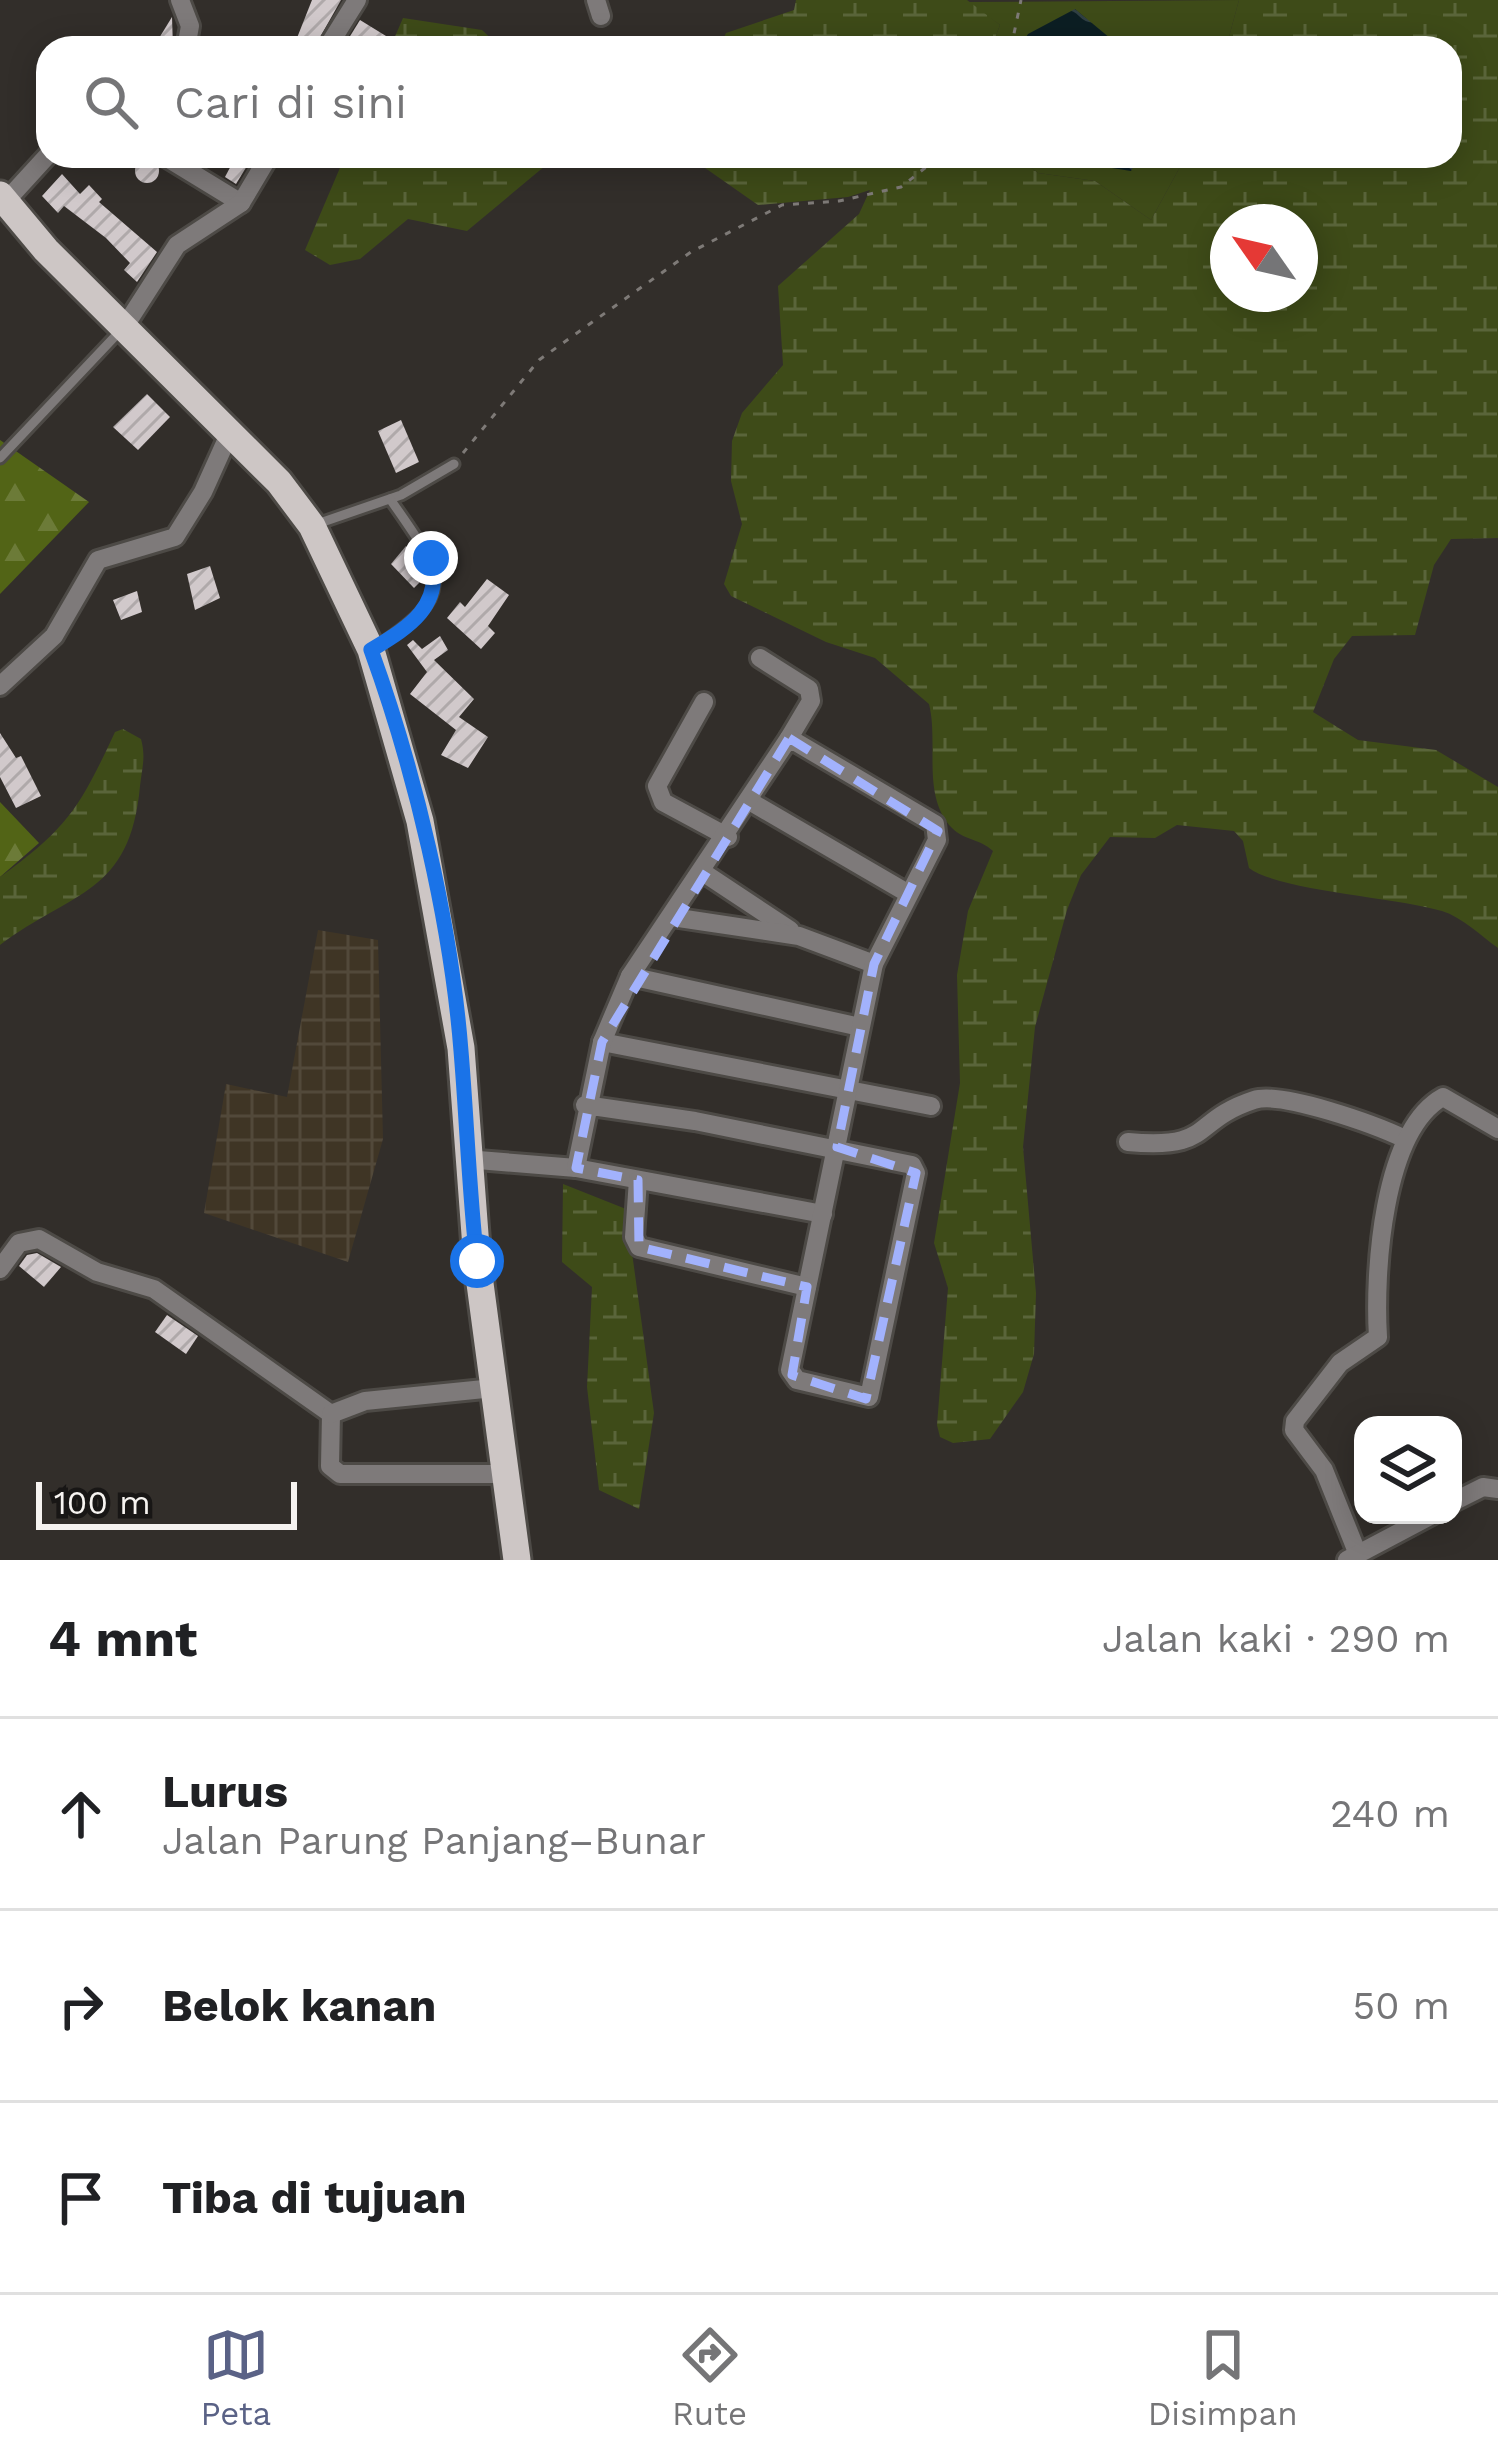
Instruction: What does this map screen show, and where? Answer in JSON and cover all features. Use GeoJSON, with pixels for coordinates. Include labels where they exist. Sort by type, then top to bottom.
{"type":"FeatureCollection","features":[{"type":"Feature","properties":{"kind":"main road"},"geometry":{"type":"LineString","coordinates":[[3,198],[46,250],[231,430],[312,526],[371,650],[420,821],[461,1048],[466,1160],[517,1560]]}},
{"type":"Feature","properties":{"kind":"street"},"geometry":{"type":"LineString","coordinates":[[180,0],[190,26],[188,36]]}},
{"type":"Feature","properties":{"kind":"street"},"geometry":{"type":"LineString","coordinates":[[334,36],[357,0]]}},
{"type":"Feature","properties":{"kind":"street"},"geometry":{"type":"LineString","coordinates":[[3,198],[36,166]]}},
{"type":"Feature","properties":{"kind":"street"},"geometry":{"type":"LineString","coordinates":[[184,168],[241,202]]}},
{"type":"Feature","properties":{"kind":"street"},"geometry":{"type":"LineString","coordinates":[[125,326],[177,245],[241,202],[262,168]]}},
{"type":"Feature","properties":{"kind":"street"},"geometry":{"type":"LineString","coordinates":[[0,686],[54,636],[98,560],[175,537],[231,430]]}},
{"type":"Feature","properties":{"kind":"street"},"geometry":{"type":"LineString","coordinates":[[576,1168],[585,1105],[602,1042],[631,976],[751,802],[811,701],[808,689],[760,658]]}},
{"type":"Feature","properties":{"kind":"street"},"geometry":{"type":"LineString","coordinates":[[704,702],[657,786],[663,802],[728,837]]}},
{"type":"Feature","properties":{"kind":"street"},"geometry":{"type":"LineString","coordinates":[[585,1105],[837,1147],[904,1161],[916,1173],[866,1400],[792,1375],[808,1287],[837,1147],[860,1027],[874,964],[937,840],[935,824],[789,738]]}},
{"type":"Feature","properties":{"kind":"street"},"geometry":{"type":"LineString","coordinates":[[751,802],[909,894]]}},
{"type":"Feature","properties":{"kind":"street"},"geometry":{"type":"LineString","coordinates":[[704,873],[800,936]]}},
{"type":"Feature","properties":{"kind":"street"},"geometry":{"type":"LineString","coordinates":[[672,917],[800,936],[874,964]]}},
{"type":"Feature","properties":{"kind":"street"},"geometry":{"type":"LineString","coordinates":[[631,976],[860,1027]]}},
{"type":"Feature","properties":{"kind":"street"},"geometry":{"type":"LineString","coordinates":[[602,1042],[931,1106]]}},
{"type":"Feature","properties":{"kind":"street"},"geometry":{"type":"LineString","coordinates":[[1128,1142],[1183,1144],[1237,1107],[1270,1097],[1405,1139]]}},
{"type":"Feature","properties":{"kind":"street"},"geometry":{"type":"LineString","coordinates":[[1418,1524],[1352,1556],[1324,1470],[1294,1430],[1295,1421],[1340,1364],[1378,1337],[1376,1301],[1384,1237],[1405,1139],[1428,1105],[1443,1097],[1498,1129]]}},
{"type":"Feature","properties":{"kind":"street"},"geometry":{"type":"LineString","coordinates":[[466,1160],[576,1168],[823,1214]]}},
{"type":"Feature","properties":{"kind":"street"},"geometry":{"type":"LineString","coordinates":[[638,1180],[634,1238],[639,1247],[808,1287]]}},
{"type":"Feature","properties":{"kind":"street"},"geometry":{"type":"LineString","coordinates":[[0,1269],[19,1243],[39,1239],[97,1273],[142,1284],[332,1414]]}},
{"type":"Feature","properties":{"kind":"street"},"geometry":{"type":"LineString","coordinates":[[332,1414],[365,1401],[494,1388]]}},
{"type":"Feature","properties":{"kind":"street"},"geometry":{"type":"LineString","coordinates":[[332,1414],[330,1466],[340,1474],[506,1474]]}},
{"type":"Feature","properties":{"kind":"street"},"geometry":{"type":"LineString","coordinates":[[1462,1498],[1483,1487],[1498,1489]]}},
{"type":"Feature","properties":{"kind":"lane"},"geometry":{"type":"LineString","coordinates":[[0,458],[125,326]]}},
{"type":"Feature","properties":{"kind":"lane"},"geometry":{"type":"LineString","coordinates":[[312,526],[390,499],[454,464]]}},
{"type":"Feature","properties":{"kind":"lane"},"geometry":{"type":"LineString","coordinates":[[371,650],[414,623],[436,584],[431,558],[390,499]]}},
{"type":"Feature","properties":{"kind":"path"},"geometry":{"type":"LineString","coordinates":[[1014,36],[1021,0]]}},
{"type":"Feature","properties":{"kind":"path"},"geometry":{"type":"LineString","coordinates":[[454,464],[539,360],[691,252],[782,205],[858,199],[901,187],[925,168]]}},
{"type":"Feature","properties":{"kind":"highlighted area"},"geometry":{"type":"Polygon","coordinates":[[[789,738],[938,831],[874,964],[837,1147],[916,1173],[866,1399],[792,1375],[807,1287],[639,1247],[638,1180],[576,1168],[602,1042],[789,738]]]}},
{"type":"Feature","properties":{"kind":"shaded area"},"geometry":{"type":"Polygon","coordinates":[[[318,930],[378,940],[383,1139],[348,1262],[204,1213],[226,1084],[287,1097],[318,930]]]}},
{"type":"Feature","properties":{"kind":"green space"},"geometry":{"type":"Polygon","coordinates":[[[796,0],[967,0],[1000,25],[996,36],[725,36],[794,10],[796,0]]]}},
{"type":"Feature","properties":{"kind":"green space"},"geometry":{"type":"Polygon","coordinates":[[[1239,0],[1229,36],[996,36],[1000,25],[967,2],[1239,0]]]}},
{"type":"Feature","properties":{"kind":"green space"},"geometry":{"type":"Polygon","coordinates":[[[1239,0],[1498,0],[1498,538],[1451,539],[1434,565],[1415,635],[1352,636],[1334,659],[1313,712],[1358,740],[1436,750],[1498,787],[1498,948],[1442,911],[1264,876],[1249,868],[1243,841],[1234,831],[1177,825],[1155,838],[1110,837],[1081,875],[1067,910],[1035,1027],[1023,1147],[1036,1293],[1034,1354],[1023,1392],[990,1439],[953,1443],[940,1437],[937,1425],[948,1288],[934,1243],[960,1083],[957,975],[968,911],[993,851],[957,832],[943,815],[934,785],[929,704],[875,658],[826,642],[731,596],[724,584],[742,524],[731,481],[732,441],[742,413],[783,365],[778,286],[859,214],[870,190],[848,197],[758,205],[705,168],[1032,168],[1095,181],[1151,220],[1179,168],[1462,168],[1462,36],[1229,36],[1239,0]]]}},
{"type":"Feature","properties":{"kind":"green space"},"geometry":{"type":"Polygon","coordinates":[[[403,18],[482,30],[488,36],[395,36],[403,18]]]}},
{"type":"Feature","properties":{"kind":"green space"},"geometry":{"type":"Polygon","coordinates":[[[340,168],[543,168],[467,231],[408,219],[360,259],[330,265],[305,250],[340,168]]]}},
{"type":"Feature","properties":{"kind":"green space"},"geometry":{"type":"Polygon","coordinates":[[[1032,168],[1179,168],[1151,220],[1095,181],[1032,168]]]}},
{"type":"Feature","properties":{"kind":"green space"},"geometry":{"type":"Polygon","coordinates":[[[0,440],[89,502],[0,594],[0,440]]]}},
{"type":"Feature","properties":{"kind":"green space"},"geometry":{"type":"Polygon","coordinates":[[[123,729],[141,739],[143,757],[134,822],[124,849],[94,886],[0,945],[0,877],[70,814],[115,732],[123,729]]]}},
{"type":"Feature","properties":{"kind":"green space"},"geometry":{"type":"Polygon","coordinates":[[[0,802],[39,843],[0,877],[0,802]]]}},
{"type":"Feature","properties":{"kind":"green space"},"geometry":{"type":"Polygon","coordinates":[[[563,1184],[626,1209],[654,1413],[639,1509],[599,1490],[587,1387],[592,1287],[562,1262],[563,1184]]]}},
{"type":"Feature","properties":{"kind":"water"},"geometry":{"type":"Polygon","coordinates":[[[1075,9],[1108,36],[1027,36],[1075,9]]]}},
{"type":"Feature","properties":{"kind":"building"},"geometry":{"type":"Polygon","coordinates":[[[312,0],[341,0],[321,36],[298,36],[312,0]]]}},
{"type":"Feature","properties":{"kind":"building"},"geometry":{"type":"Polygon","coordinates":[[[172,17],[173,36],[160,36],[172,17]]]}},
{"type":"Feature","properties":{"kind":"building"},"geometry":{"type":"Polygon","coordinates":[[[360,20],[386,36],[350,36],[360,20]]]}},
{"type":"Feature","properties":{"kind":"building"},"geometry":{"type":"Polygon","coordinates":[[[136,168],[158,168],[152,182],[136,176],[136,168]]]}},
{"type":"Feature","properties":{"kind":"building"},"geometry":{"type":"Polygon","coordinates":[[[230,168],[246,168],[236,184],[225,177],[230,168]]]}},
{"type":"Feature","properties":{"kind":"building"},"geometry":{"type":"Polygon","coordinates":[[[62,174],[80,194],[89,185],[102,199],[99,202],[157,252],[137,282],[124,270],[130,263],[106,238],[64,206],[58,213],[42,196],[62,174]]]}},
{"type":"Feature","properties":{"kind":"building"},"geometry":{"type":"Polygon","coordinates":[[[147,394],[170,417],[138,450],[113,427],[147,394]]]}},
{"type":"Feature","properties":{"kind":"building"},"geometry":{"type":"Polygon","coordinates":[[[401,420],[419,462],[396,473],[378,431],[401,420]]]}},
{"type":"Feature","properties":{"kind":"building"},"geometry":{"type":"Polygon","coordinates":[[[406,546],[423,568],[424,578],[414,588],[391,564],[406,546]]]}},
{"type":"Feature","properties":{"kind":"building"},"geometry":{"type":"Polygon","coordinates":[[[210,566],[220,598],[195,610],[187,574],[210,566]]]}},
{"type":"Feature","properties":{"kind":"building"},"geometry":{"type":"Polygon","coordinates":[[[487,579],[509,595],[488,626],[495,633],[481,649],[447,618],[460,602],[465,607],[487,579]]]}},
{"type":"Feature","properties":{"kind":"building"},"geometry":{"type":"Polygon","coordinates":[[[137,591],[142,612],[121,620],[113,600],[137,591]]]}},
{"type":"Feature","properties":{"kind":"building"},"geometry":{"type":"Polygon","coordinates":[[[440,636],[448,650],[434,660],[474,699],[459,717],[488,737],[468,768],[441,755],[456,730],[410,694],[427,672],[407,645],[413,640],[422,649],[440,636]]]}},
{"type":"Feature","properties":{"kind":"building"},"geometry":{"type":"Polygon","coordinates":[[[0,733],[16,758],[21,756],[41,796],[16,808],[0,777],[0,733]]]}},
{"type":"Feature","properties":{"kind":"building"},"geometry":{"type":"Polygon","coordinates":[[[37,1253],[61,1267],[44,1287],[19,1266],[27,1255],[37,1253]]]}},
{"type":"Feature","properties":{"kind":"building"},"geometry":{"type":"Polygon","coordinates":[[[167,1315],[198,1336],[186,1354],[155,1332],[167,1315]]]}},
{"type":"Feature","properties":{"kind":"route"},"geometry":{"type":"LineString","coordinates":[[431,558],[436,584],[428,606],[414,623],[371,650],[420,821],[442,930],[461,1048],[477,1261]]}}]}
